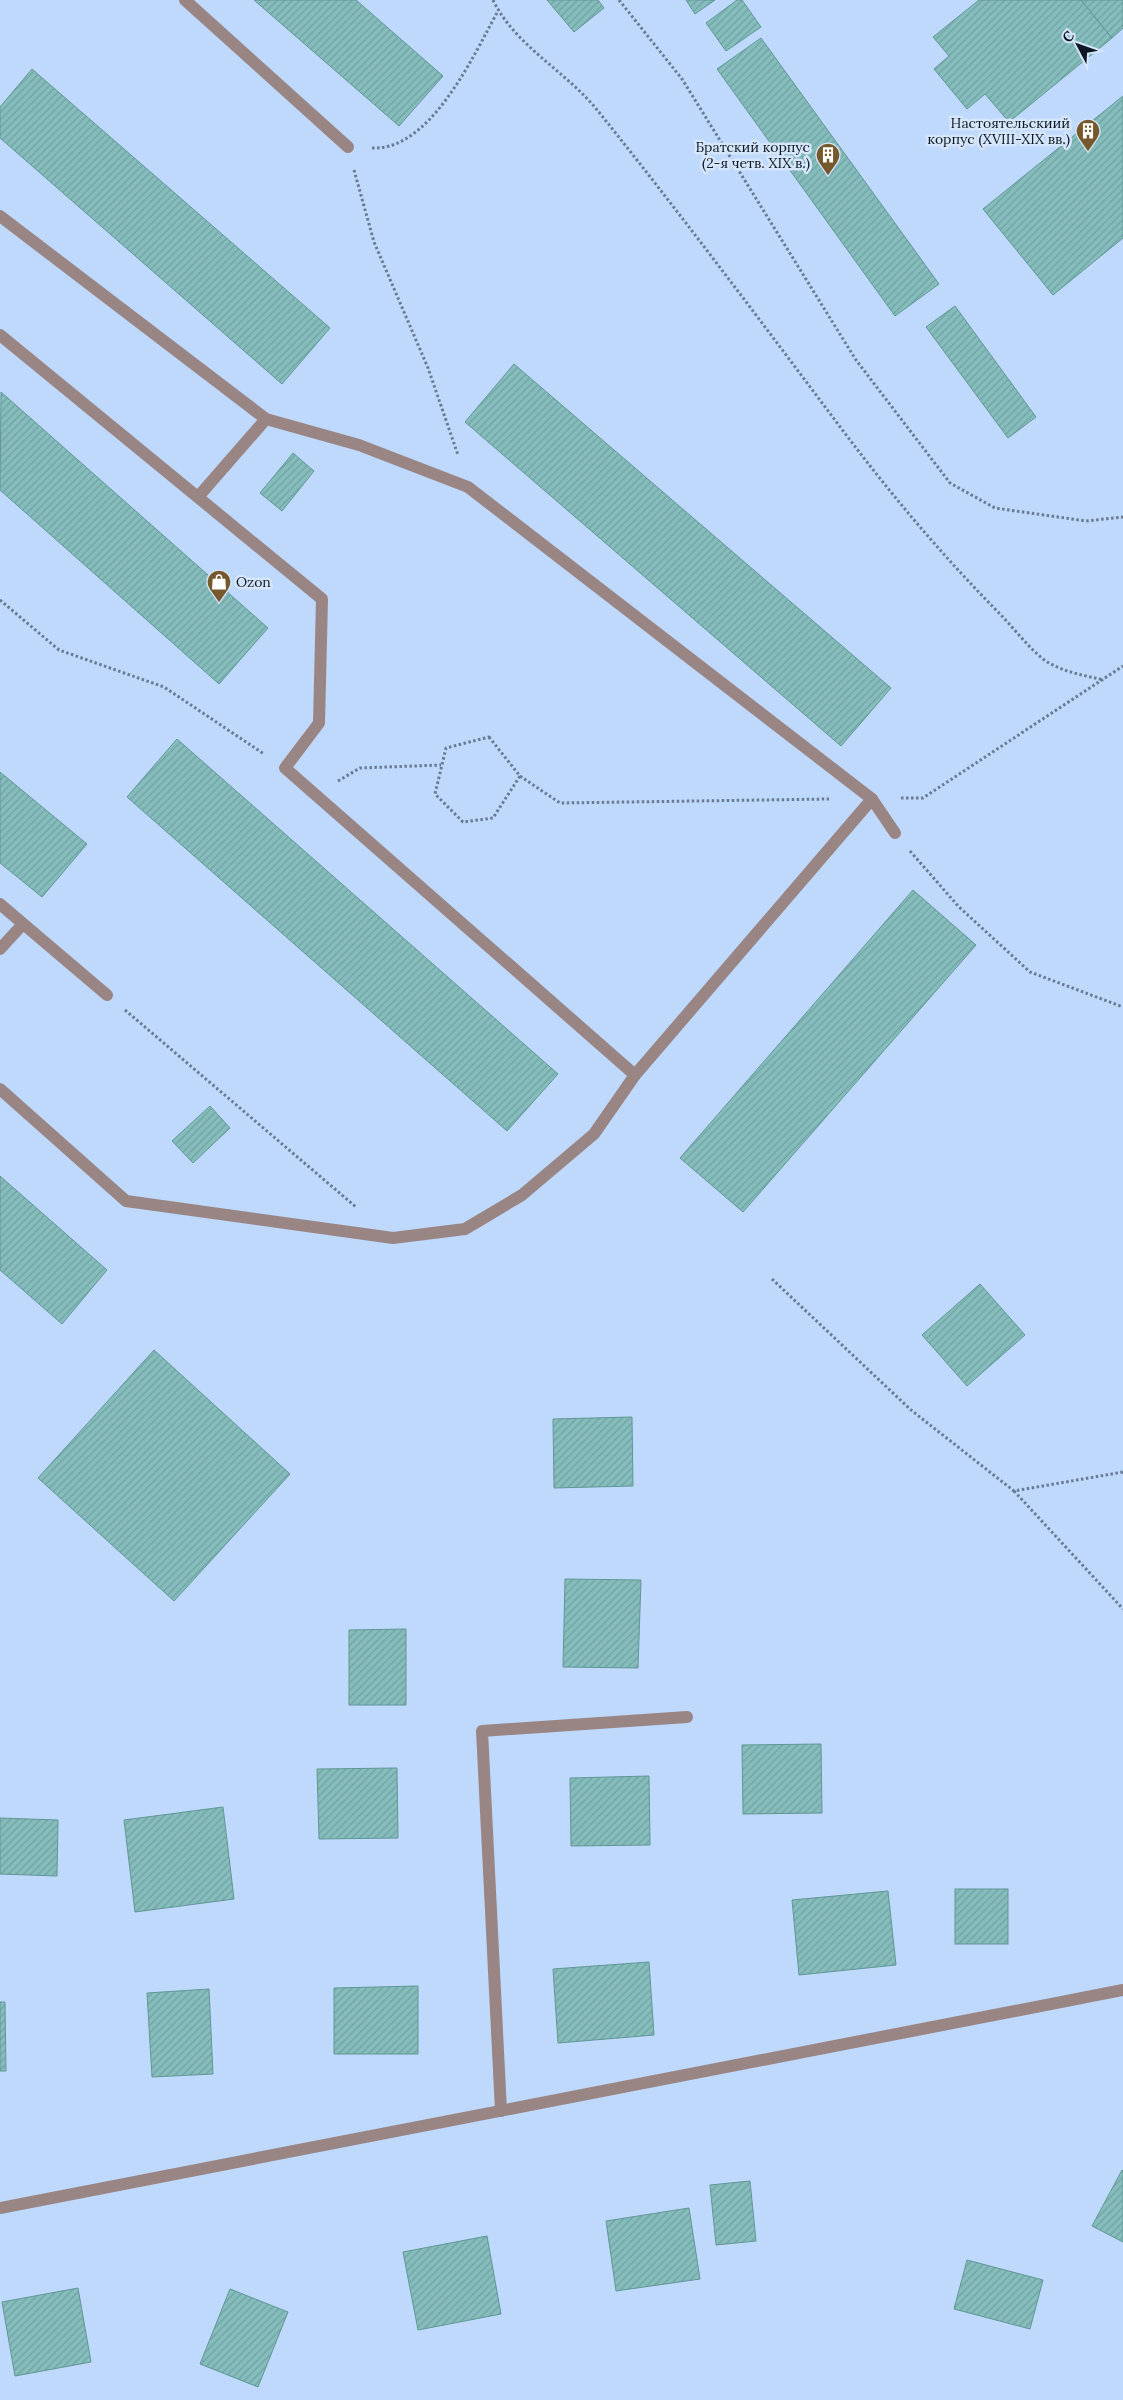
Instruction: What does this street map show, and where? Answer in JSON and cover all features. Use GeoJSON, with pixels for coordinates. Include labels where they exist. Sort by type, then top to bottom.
{"type":"FeatureCollection","features":[{"type":"Feature","properties":{"kind":"street"},"geometry":{"type":"LineString","coordinates":[[186,0],[348,147]]}},
{"type":"Feature","properties":{"kind":"street"},"geometry":{"type":"LineString","coordinates":[[0,216],[266,419],[359,445],[468,487],[872,799],[895,833]]}},
{"type":"Feature","properties":{"kind":"street"},"geometry":{"type":"LineString","coordinates":[[0,335],[322,599],[319,722],[285,768],[636,1075]]}},
{"type":"Feature","properties":{"kind":"street"},"geometry":{"type":"LineString","coordinates":[[198,497],[266,419]]}},
{"type":"Feature","properties":{"kind":"street"},"geometry":{"type":"LineString","coordinates":[[0,1089],[126,1201],[393,1238],[465,1229],[522,1195],[594,1134],[636,1075],[872,799]]}},
{"type":"Feature","properties":{"kind":"street"},"geometry":{"type":"LineString","coordinates":[[0,904],[107,994]]}},
{"type":"Feature","properties":{"kind":"street"},"geometry":{"type":"LineString","coordinates":[[0,950],[23,924]]}},
{"type":"Feature","properties":{"kind":"street"},"geometry":{"type":"LineString","coordinates":[[501,2111],[482,1731],[687,1717]]}},
{"type":"Feature","properties":{"kind":"street"},"geometry":{"type":"LineString","coordinates":[[0,2208],[1123,1990]]}},
{"type":"Feature","properties":{"kind":"path"},"geometry":{"type":"LineString","coordinates":[[492,0],[498,11],[520,38],[559,71],[596,108],[914,522],[964,578],[1042,658],[1060,670],[1104,680]]}},
{"type":"Feature","properties":{"kind":"path"},"geometry":{"type":"LineString","coordinates":[[619,0],[682,79],[856,360],[950,483],[995,508],[1086,521],[1123,516]]}},
{"type":"Feature","properties":{"kind":"path"},"geometry":{"type":"LineString","coordinates":[[468,487],[428,368],[374,242],[348,147],[384,148],[417,132],[451,95],[498,11]]}},
{"type":"Feature","properties":{"kind":"path"},"geometry":{"type":"LineString","coordinates":[[0,600],[58,650],[164,687],[285,768]]}},
{"type":"Feature","properties":{"kind":"path"},"geometry":{"type":"LineString","coordinates":[[520,776],[493,818],[463,822],[435,794],[446,748],[489,737],[520,776],[560,803],[923,798],[1123,666]]}},
{"type":"Feature","properties":{"kind":"path"},"geometry":{"type":"LineString","coordinates":[[315,795],[360,768],[441,765]]}},
{"type":"Feature","properties":{"kind":"path"},"geometry":{"type":"LineString","coordinates":[[895,833],[959,907],[1030,972],[1123,1007]]}},
{"type":"Feature","properties":{"kind":"path"},"geometry":{"type":"LineString","coordinates":[[107,994],[393,1238]]}},
{"type":"Feature","properties":{"kind":"path"},"geometry":{"type":"LineString","coordinates":[[772,1279],[911,1410],[1014,1491],[1123,1609]]}},
{"type":"Feature","properties":{"kind":"path"},"geometry":{"type":"LineString","coordinates":[[1014,1491],[1123,1472]]}},
{"type":"Feature","properties":{"kind":"building"},"geometry":{"type":"Polygon","coordinates":[[[254,0],[356,0],[443,76],[399,126],[254,0]]]}},
{"type":"Feature","properties":{"kind":"building"},"geometry":{"type":"Polygon","coordinates":[[[547,0],[598,0],[604,8],[574,32],[547,0]]]}},
{"type":"Feature","properties":{"kind":"building"},"geometry":{"type":"Polygon","coordinates":[[[686,0],[715,0],[695,14],[686,0]]]}},
{"type":"Feature","properties":{"kind":"building"},"geometry":{"type":"Polygon","coordinates":[[[737,0],[742,0],[761,27],[726,51],[706,23],[737,0]]]}},
{"type":"Feature","properties":{"kind":"building"},"geometry":{"type":"Polygon","coordinates":[[[979,0],[1081,0],[1112,38],[1009,122],[985,94],[967,109],[934,69],[949,56],[933,37],[979,0]]]}},
{"type":"Feature","properties":{"kind":"building"},"geometry":{"type":"Polygon","coordinates":[[[1081,0],[1123,0],[1123,28],[1112,38],[1081,0]]]}},
{"type":"Feature","properties":{"kind":"building","name":"Братский корпус (2-я четв. XIX в.)"},"geometry":{"type":"Polygon","coordinates":[[[761,38],[939,284],[895,316],[717,69],[761,38]]]}},
{"type":"Feature","properties":{"kind":"building"},"geometry":{"type":"Polygon","coordinates":[[[32,69],[330,328],[282,384],[0,138],[0,107],[32,69]]]}},
{"type":"Feature","properties":{"kind":"building","name":"Настоятельскиий корпус (XVIII-XIX вв.)"},"geometry":{"type":"Polygon","coordinates":[[[1123,96],[1123,238],[1053,295],[983,209],[1123,96]]]}},
{"type":"Feature","properties":{"kind":"building"},"geometry":{"type":"Polygon","coordinates":[[[955,306],[1036,417],[1008,438],[926,327],[955,306]]]}},
{"type":"Feature","properties":{"kind":"building"},"geometry":{"type":"Polygon","coordinates":[[[514,364],[891,688],[841,746],[465,422],[514,364]]]}},
{"type":"Feature","properties":{"kind":"building"},"geometry":{"type":"Polygon","coordinates":[[[1,392],[268,628],[219,684],[0,490],[1,392]]]}},
{"type":"Feature","properties":{"kind":"building"},"geometry":{"type":"Polygon","coordinates":[[[293,453],[314,471],[282,511],[260,493],[293,453]]]}},
{"type":"Feature","properties":{"kind":"building"},"geometry":{"type":"Polygon","coordinates":[[[177,739],[558,1074],[507,1131],[127,797],[177,739]]]}},
{"type":"Feature","properties":{"kind":"building"},"geometry":{"type":"Polygon","coordinates":[[[0,772],[87,844],[42,897],[0,863],[0,772]]]}},
{"type":"Feature","properties":{"kind":"building"},"geometry":{"type":"Polygon","coordinates":[[[913,890],[976,945],[743,1212],[680,1158],[913,890]]]}},
{"type":"Feature","properties":{"kind":"building"},"geometry":{"type":"Polygon","coordinates":[[[210,1106],[230,1128],[193,1163],[172,1141],[210,1106]]]}},
{"type":"Feature","properties":{"kind":"building"},"geometry":{"type":"Polygon","coordinates":[[[0,1176],[107,1270],[62,1324],[0,1270],[0,1176]]]}},
{"type":"Feature","properties":{"kind":"building"},"geometry":{"type":"Polygon","coordinates":[[[980,1284],[1025,1335],[967,1386],[922,1335],[980,1284]]]}},
{"type":"Feature","properties":{"kind":"building"},"geometry":{"type":"Polygon","coordinates":[[[154,1350],[290,1474],[174,1601],[38,1478],[154,1350]]]}},
{"type":"Feature","properties":{"kind":"building"},"geometry":{"type":"Polygon","coordinates":[[[632,1417],[633,1486],[554,1488],[553,1419],[632,1417]]]}},
{"type":"Feature","properties":{"kind":"building"},"geometry":{"type":"Polygon","coordinates":[[[565,1579],[641,1580],[638,1668],[563,1667],[565,1579]]]}},
{"type":"Feature","properties":{"kind":"building"},"geometry":{"type":"Polygon","coordinates":[[[406,1629],[406,1705],[349,1705],[349,1630],[406,1629]]]}},
{"type":"Feature","properties":{"kind":"building"},"geometry":{"type":"Polygon","coordinates":[[[821,1744],[822,1813],[743,1814],[742,1745],[821,1744]]]}},
{"type":"Feature","properties":{"kind":"building"},"geometry":{"type":"Polygon","coordinates":[[[397,1768],[398,1838],[319,1839],[317,1769],[397,1768]]]}},
{"type":"Feature","properties":{"kind":"building"},"geometry":{"type":"Polygon","coordinates":[[[649,1776],[650,1845],[571,1846],[570,1778],[649,1776]]]}},
{"type":"Feature","properties":{"kind":"building"},"geometry":{"type":"Polygon","coordinates":[[[223,1807],[234,1899],[135,1912],[124,1820],[223,1807]]]}},
{"type":"Feature","properties":{"kind":"building"},"geometry":{"type":"Polygon","coordinates":[[[0,1818],[58,1820],[57,1876],[0,1874],[0,1818]]]}},
{"type":"Feature","properties":{"kind":"building"},"geometry":{"type":"Polygon","coordinates":[[[955,1889],[1008,1889],[1008,1944],[955,1944],[955,1889]]]}},
{"type":"Feature","properties":{"kind":"building"},"geometry":{"type":"Polygon","coordinates":[[[888,1891],[896,1965],[799,1975],[792,1900],[888,1891]]]}},
{"type":"Feature","properties":{"kind":"building"},"geometry":{"type":"Polygon","coordinates":[[[649,1962],[654,2035],[558,2043],[553,1969],[649,1962]]]}},
{"type":"Feature","properties":{"kind":"building"},"geometry":{"type":"Polygon","coordinates":[[[418,1986],[418,2054],[334,2054],[334,1988],[418,1986]]]}},
{"type":"Feature","properties":{"kind":"building"},"geometry":{"type":"Polygon","coordinates":[[[209,1989],[213,2074],[152,2077],[147,1993],[209,1989]]]}},
{"type":"Feature","properties":{"kind":"building"},"geometry":{"type":"Polygon","coordinates":[[[0,2002],[5,2002],[6,2071],[0,2071],[0,2002]]]}},
{"type":"Feature","properties":{"kind":"building"},"geometry":{"type":"Polygon","coordinates":[[[1123,2171],[1123,2242],[1092,2226],[1123,2171]]]}},
{"type":"Feature","properties":{"kind":"building"},"geometry":{"type":"Polygon","coordinates":[[[750,2181],[756,2241],[716,2245],[710,2185],[750,2181]]]}},
{"type":"Feature","properties":{"kind":"building"},"geometry":{"type":"Polygon","coordinates":[[[689,2208],[700,2279],[616,2291],[606,2221],[689,2208]]]}},
{"type":"Feature","properties":{"kind":"building"},"geometry":{"type":"Polygon","coordinates":[[[487,2236],[501,2314],[418,2330],[403,2252],[487,2236]]]}},
{"type":"Feature","properties":{"kind":"building"},"geometry":{"type":"Polygon","coordinates":[[[967,2260],[1043,2280],[1030,2329],[954,2309],[967,2260]]]}},
{"type":"Feature","properties":{"kind":"building"},"geometry":{"type":"Polygon","coordinates":[[[78,2288],[91,2362],[15,2376],[2,2302],[78,2288]]]}},
{"type":"Feature","properties":{"kind":"building"},"geometry":{"type":"Polygon","coordinates":[[[230,2289],[288,2312],[258,2387],[200,2364],[230,2289]]]}},
{"type":"Feature","properties":{"kind":"place","name":"Настоятельскиий корпус (XVIII-XIX вв.)"},"geometry":{"type":"Point","coordinates":[1088,152]}},
{"type":"Feature","properties":{"kind":"place","name":"Братский корпус (2-я четв. XIX в.)"},"geometry":{"type":"Point","coordinates":[828,176]}},
{"type":"Feature","properties":{"kind":"place","name":"Ozon"},"geometry":{"type":"Point","coordinates":[219,603]}}]}
